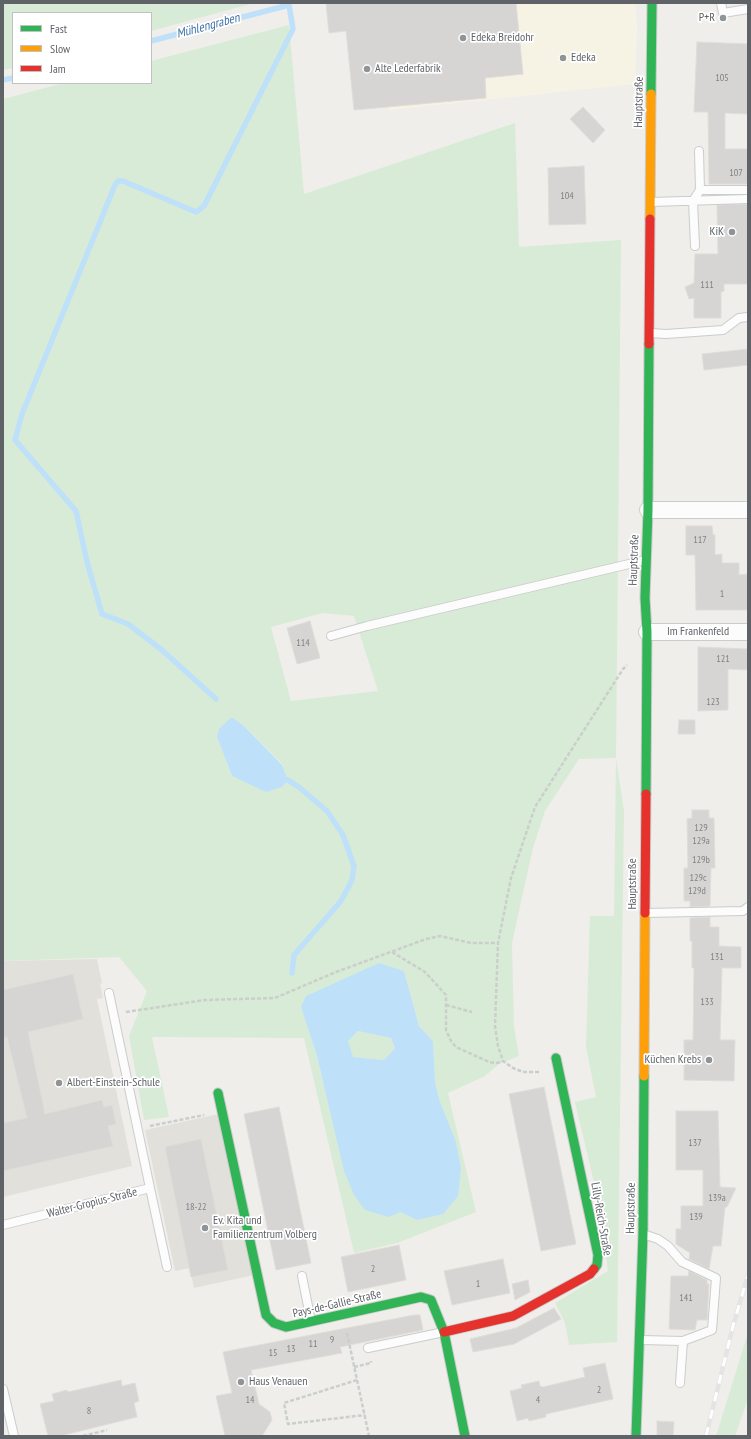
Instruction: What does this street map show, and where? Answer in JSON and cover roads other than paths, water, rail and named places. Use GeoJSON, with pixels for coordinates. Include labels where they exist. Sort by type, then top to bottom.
{"type":"FeatureCollection","features":[{"type":"Feature","properties":{"kind":"main road","name":"Hauptstraße"},"geometry":{"type":"LineString","coordinates":[[636,1436],[643,1233],[647,639],[644,598],[647,560],[648,510],[652,3]]}},
{"type":"Feature","properties":{"kind":"main road","name":"Lilly-Reich-Straße"},"geometry":{"type":"LineString","coordinates":[[444,1332],[513,1316],[590,1274],[597,1265],[598,1255],[556,1058]]}},
{"type":"Feature","properties":{"kind":"main road","name":"Pays-de-Gallie-Straße"},"geometry":{"type":"LineString","coordinates":[[218,1093],[266,1315],[274,1323],[286,1327],[421,1297],[431,1300],[444,1332],[465,1436]]}},
{"type":"Feature","properties":{"kind":"street"},"geometry":{"type":"LineString","coordinates":[[648,510],[748,510]]}},
{"type":"Feature","properties":{"kind":"street","name":"Im Frankenfeld"},"geometry":{"type":"LineString","coordinates":[[647,639],[748,632]]}},
{"type":"Feature","properties":{"kind":"lane"},"geometry":{"type":"LineString","coordinates":[[721,3],[723,13],[748,9]]}},
{"type":"Feature","properties":{"kind":"lane"},"geometry":{"type":"LineString","coordinates":[[695,246],[693,200],[700,190],[700,151]]}},
{"type":"Feature","properties":{"kind":"lane"},"geometry":{"type":"LineString","coordinates":[[700,190],[748,190]]}},
{"type":"Feature","properties":{"kind":"lane"},"geometry":{"type":"LineString","coordinates":[[651,202],[748,199]]}},
{"type":"Feature","properties":{"kind":"lane"},"geometry":{"type":"LineString","coordinates":[[649,333],[666,334],[723,330],[739,318],[748,317]]}},
{"type":"Feature","properties":{"kind":"lane"},"geometry":{"type":"LineString","coordinates":[[331,636],[647,560]]}},
{"type":"Feature","properties":{"kind":"lane"},"geometry":{"type":"LineString","coordinates":[[645,914],[743,911],[748,907]]}},
{"type":"Feature","properties":{"kind":"lane","name":"Walter-Gropius-Straße"},"geometry":{"type":"LineString","coordinates":[[3,1225],[150,1188],[109,993]]}},
{"type":"Feature","properties":{"kind":"lane"},"geometry":{"type":"LineString","coordinates":[[150,1188],[167,1267]]}},
{"type":"Feature","properties":{"kind":"lane"},"geometry":{"type":"LineString","coordinates":[[640,1340],[683,1341],[712,1330],[716,1278],[682,1262],[668,1246],[658,1239],[643,1233]]}},
{"type":"Feature","properties":{"kind":"lane"},"geometry":{"type":"LineString","coordinates":[[302,1276],[311,1322]]}},
{"type":"Feature","properties":{"kind":"lane"},"geometry":{"type":"LineString","coordinates":[[368,1348],[444,1332]]}},
{"type":"Feature","properties":{"kind":"lane"},"geometry":{"type":"LineString","coordinates":[[680,1383],[683,1341]]}},
{"type":"Feature","properties":{"kind":"lane"},"geometry":{"type":"LineString","coordinates":[[3,1389],[14,1436]]}},
{"type":"Feature","properties":{"kind":"water"},"geometry":{"type":"Polygon","coordinates":[[[232,717],[244,726],[282,765],[288,780],[282,787],[266,792],[232,776],[217,737],[219,729],[232,717]]]}},
{"type":"Feature","properties":{"kind":"water"},"geometry":{"type":"Polygon","coordinates":[[[379,963],[404,971],[419,1026],[433,1041],[435,1082],[440,1102],[456,1142],[461,1168],[458,1196],[443,1214],[417,1220],[400,1212],[389,1217],[365,1210],[354,1195],[344,1171],[317,1056],[301,1007],[306,996],[379,963]],[[358,1031],[348,1041],[353,1057],[384,1060],[395,1048],[391,1038],[358,1031]]]}},
{"type":"Feature","properties":{"kind":"waterway"},"geometry":{"type":"LineString","coordinates":[[152,41],[289,5],[293,29],[204,206],[196,212],[123,181],[118,181],[115,185],[22,414],[15,440],[76,511],[87,562],[102,614],[128,624],[162,650],[216,699]]}},
{"type":"Feature","properties":{"kind":"waterway","name":"Mühlengraben"},"geometry":{"type":"LineString","coordinates":[[3,80],[12,78]]}},
{"type":"Feature","properties":{"kind":"waterway"},"geometry":{"type":"LineString","coordinates":[[288,780],[300,788],[327,811],[343,835],[354,866],[352,880],[341,901],[294,955],[292,973]]}},
{"type":"Feature","properties":{"kind":"railway"},"geometry":{"type":"LineString","coordinates":[[706,1436],[733,1326],[748,1275]]}},
{"type":"Feature","properties":{"kind":"place","name":"P+R"},"geometry":{"type":"Point","coordinates":[723,18]}},
{"type":"Feature","properties":{"kind":"place","name":"Edeka Breidohr"},"geometry":{"type":"Point","coordinates":[463,38]}},
{"type":"Feature","properties":{"kind":"place","name":"Edeka"},"geometry":{"type":"Point","coordinates":[563,58]}},
{"type":"Feature","properties":{"kind":"place","name":"Alte Lederfabrik"},"geometry":{"type":"Point","coordinates":[367,69]}},
{"type":"Feature","properties":{"kind":"place","name":"KiK"},"geometry":{"type":"Point","coordinates":[732,232]}},
{"type":"Feature","properties":{"kind":"place","name":"Küchen Krebs"},"geometry":{"type":"Point","coordinates":[709,1060]}},
{"type":"Feature","properties":{"kind":"place","name":"Albert-Einstein-Schule"},"geometry":{"type":"Point","coordinates":[59,1083]}},
{"type":"Feature","properties":{"kind":"place","name":"Ev. Kita und Familienzentrum Volberg"},"geometry":{"type":"Point","coordinates":[205,1228]}},
{"type":"Feature","properties":{"kind":"place","name":"Haus Venauen"},"geometry":{"type":"Point","coordinates":[241,1382]}}]}
